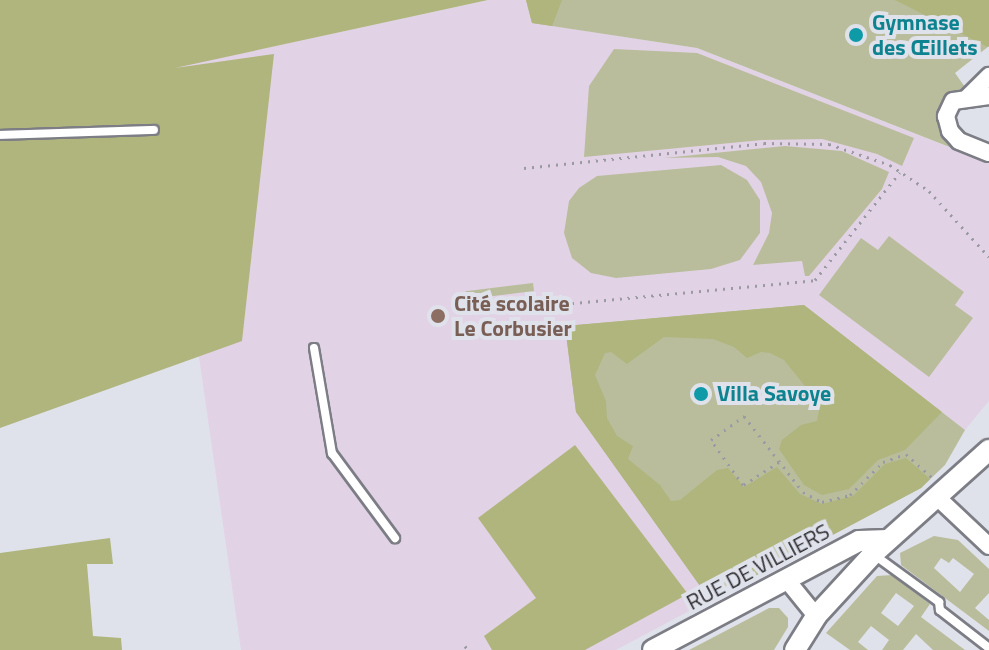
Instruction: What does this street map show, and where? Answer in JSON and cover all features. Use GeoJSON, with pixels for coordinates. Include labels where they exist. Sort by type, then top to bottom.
{"type":"FeatureCollection","features":[{"type":"Feature","properties":{"kind":"street"},"geometry":{"type":"LineString","coordinates":[[968,97],[989,76]]}},
{"type":"Feature","properties":{"kind":"street"},"geometry":{"type":"LineString","coordinates":[[989,96],[953,101],[946,122],[959,141],[989,153]]}},
{"type":"Feature","properties":{"kind":"street"},"geometry":{"type":"LineString","coordinates":[[803,647],[816,616],[880,547],[989,450]]}},
{"type":"Feature","properties":{"kind":"street"},"geometry":{"type":"LineString","coordinates":[[938,498],[985,536]]}},
{"type":"Feature","properties":{"kind":"street","name":"RUE DE VILLIERS"},"geometry":{"type":"LineString","coordinates":[[653,650],[859,541],[880,547]]}},
{"type":"Feature","properties":{"kind":"street"},"geometry":{"type":"LineString","coordinates":[[786,579],[816,616]]}},
{"type":"Feature","properties":{"kind":"lane"},"geometry":{"type":"LineString","coordinates":[[0,135],[154,130]]}},
{"type":"Feature","properties":{"kind":"lane"},"geometry":{"type":"LineString","coordinates":[[314,348],[332,453],[395,538]]}},
{"type":"Feature","properties":{"kind":"lane"},"geometry":{"type":"LineString","coordinates":[[880,547],[939,602],[940,610],[989,648]]}},
{"type":"Feature","properties":{"kind":"path"},"geometry":{"type":"LineString","coordinates":[[524,168],[764,143],[806,142],[852,150],[900,172],[929,191],[989,257]]}},
{"type":"Feature","properties":{"kind":"path"},"geometry":{"type":"LineString","coordinates":[[532,307],[815,280],[900,172]]}},
{"type":"Feature","properties":{"kind":"path"},"geometry":{"type":"LineString","coordinates":[[779,462],[743,485],[711,440],[744,416],[803,492],[822,502],[850,495],[883,462],[906,454],[932,477]]}},
{"type":"Feature","properties":{"kind":"shaded area","name":"Cité scolaire Le Corbusier"},"geometry":{"type":"Polygon","coordinates":[[[489,0],[526,0],[533,23],[697,48],[989,163],[989,401],[965,430],[804,305],[576,412],[710,600],[616,650],[241,650],[158,71],[489,0]]]}},
{"type":"Feature","properties":{"kind":"green space"},"geometry":{"type":"Polygon","coordinates":[[[0,0],[488,0],[175,68],[274,54],[242,341],[0,428],[0,0]]]}},
{"type":"Feature","properties":{"kind":"green space"},"geometry":{"type":"Polygon","coordinates":[[[526,0],[989,0],[989,46],[955,73],[965,87],[944,100],[938,123],[952,148],[697,48],[532,23],[526,0]]]}},
{"type":"Feature","properties":{"kind":"green space"},"geometry":{"type":"Polygon","coordinates":[[[526,0],[562,0],[552,26],[532,23],[526,0]]]}},
{"type":"Feature","properties":{"kind":"green space"},"geometry":{"type":"Polygon","coordinates":[[[895,0],[989,0],[989,46],[988,47],[895,0]]]}},
{"type":"Feature","properties":{"kind":"green space"},"geometry":{"type":"Polygon","coordinates":[[[614,49],[697,53],[914,138],[902,166],[877,154],[822,139],[762,140],[584,157],[589,86],[614,49]]]}},
{"type":"Feature","properties":{"kind":"green space"},"geometry":{"type":"Polygon","coordinates":[[[785,146],[842,151],[889,172],[882,189],[809,276],[805,276],[802,261],[753,265],[769,233],[772,213],[761,182],[746,166],[718,157],[664,158],[785,146]]]}},
{"type":"Feature","properties":{"kind":"green space"},"geometry":{"type":"Polygon","coordinates":[[[721,165],[747,180],[760,200],[760,233],[740,260],[711,269],[616,278],[591,273],[572,258],[564,233],[569,201],[579,188],[597,176],[721,165]]]}},
{"type":"Feature","properties":{"kind":"green space"},"geometry":{"type":"Polygon","coordinates":[[[889,236],[964,292],[955,305],[973,318],[929,377],[819,295],[861,238],[878,250],[889,236]]]}},
{"type":"Feature","properties":{"kind":"green space"},"geometry":{"type":"Polygon","coordinates":[[[533,283],[534,291],[466,299],[466,291],[533,283]]]}},
{"type":"Feature","properties":{"kind":"green space"},"geometry":{"type":"Polygon","coordinates":[[[804,305],[965,430],[945,465],[921,488],[710,600],[576,412],[565,326],[804,305]]]}},
{"type":"Feature","properties":{"kind":"green space"},"geometry":{"type":"Polygon","coordinates":[[[804,305],[942,412],[905,450],[878,460],[849,489],[822,495],[804,485],[779,449],[782,440],[801,425],[817,421],[820,405],[784,360],[770,353],[761,352],[747,358],[734,347],[713,339],[664,337],[627,364],[611,352],[605,353],[595,375],[606,401],[607,418],[617,436],[633,446],[628,459],[660,485],[671,501],[680,500],[717,470],[728,468],[744,487],[777,467],[800,494],[822,504],[853,496],[885,464],[906,458],[930,479],[921,488],[710,600],[576,412],[565,326],[804,305]]]}},
{"type":"Feature","properties":{"kind":"green space"},"geometry":{"type":"Polygon","coordinates":[[[575,445],[688,594],[585,650],[492,650],[484,636],[536,598],[478,518],[575,445]]]}},
{"type":"Feature","properties":{"kind":"green space"},"geometry":{"type":"Polygon","coordinates":[[[934,536],[958,540],[989,569],[989,593],[975,608],[989,620],[989,631],[901,565],[900,553],[934,536]],[[941,558],[934,568],[960,592],[974,574],[953,558],[949,563],[941,558]]]}},
{"type":"Feature","properties":{"kind":"green space"},"geometry":{"type":"Polygon","coordinates":[[[110,538],[113,564],[87,564],[93,636],[121,638],[122,650],[0,650],[0,553],[110,538]]]}},
{"type":"Feature","properties":{"kind":"green space"},"geometry":{"type":"Polygon","coordinates":[[[892,575],[930,604],[921,617],[965,650],[933,650],[916,634],[903,650],[882,650],[889,640],[871,626],[858,642],[868,650],[850,650],[826,633],[877,576],[892,575]],[[896,593],[881,613],[898,626],[914,606],[896,593]]]}},
{"type":"Feature","properties":{"kind":"green space"},"geometry":{"type":"Polygon","coordinates":[[[769,608],[779,608],[788,618],[788,627],[774,650],[689,650],[769,608]]]}},
{"type":"Feature","properties":{"kind":"place","name":"Gymnase des Œillets"},"geometry":{"type":"Point","coordinates":[856,35]}},
{"type":"Feature","properties":{"kind":"place","name":"Cité scolaire Le Corbusier"},"geometry":{"type":"Point","coordinates":[438,316]}},
{"type":"Feature","properties":{"kind":"place","name":"Villa Savoye"},"geometry":{"type":"Point","coordinates":[701,394]}}]}
